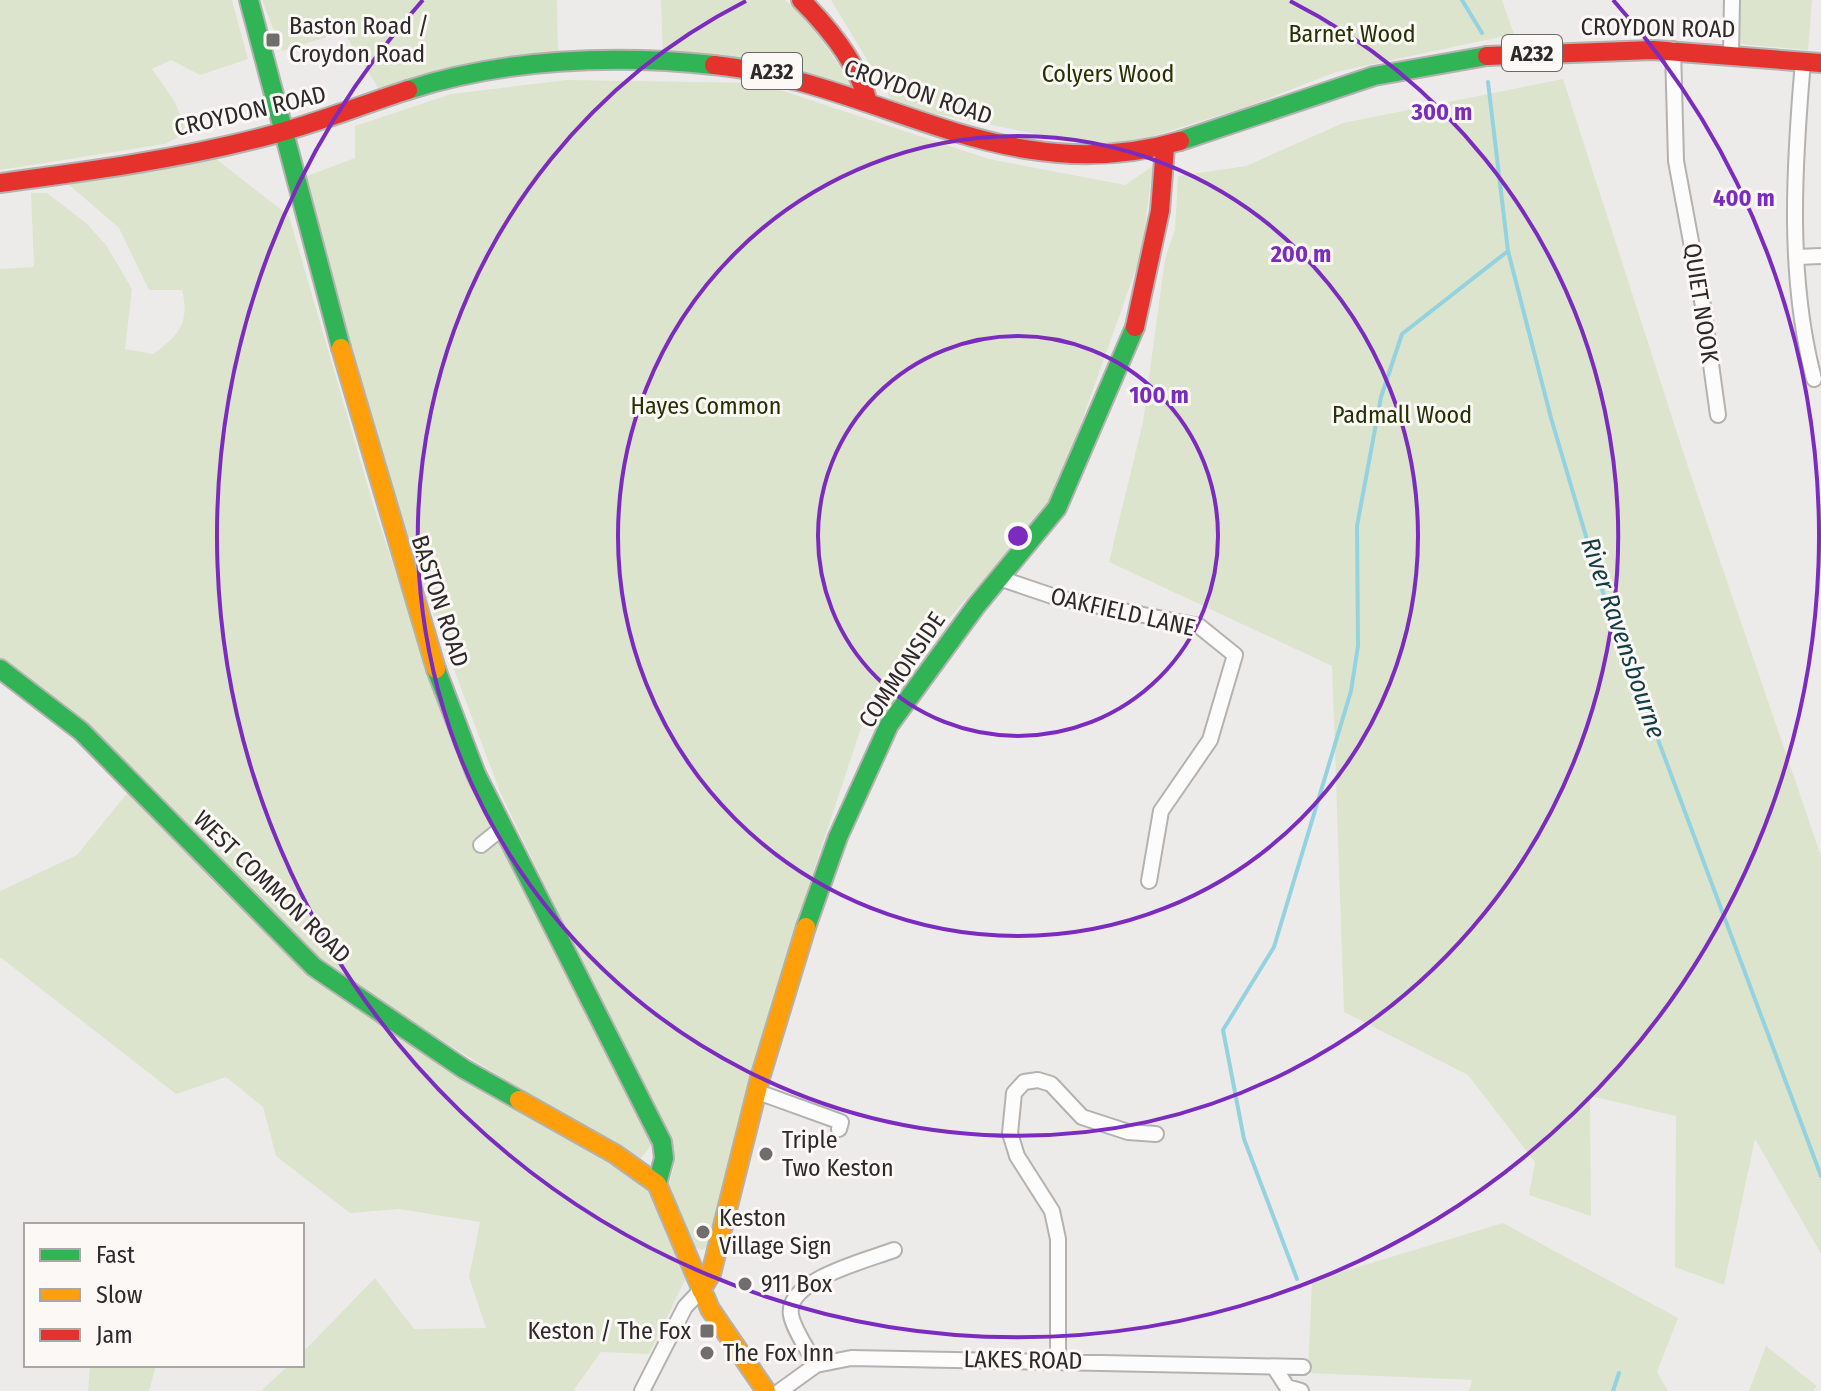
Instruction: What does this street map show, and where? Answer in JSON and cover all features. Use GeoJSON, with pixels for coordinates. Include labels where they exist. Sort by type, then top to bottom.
{"type":"FeatureCollection","features":[{"type":"Feature","properties":{"kind":"main road","name":"BASTON ROAD"},"geometry":{"type":"LineString","coordinates":[[249,0],[306,226],[397,548],[436,670],[476,774],[660,1137],[664,1158],[657,1184]]}},
{"type":"Feature","properties":{"kind":"main road"},"geometry":{"type":"LineString","coordinates":[[801,0],[814,12],[863,86],[868,102]]}},
{"type":"Feature","properties":{"kind":"main road","name":"CROYDON ROAD"},"geometry":{"type":"LineString","coordinates":[[0,183],[284,132],[456,76],[566,64],[742,65],[795,77],[964,136],[1049,154],[1094,156],[1165,147],[1359,80],[1436,62],[1555,51],[1673,49],[1731,52],[1812,62]]}},
{"type":"Feature","properties":{"kind":"main road","name":"COMMONSIDE"},"geometry":{"type":"LineString","coordinates":[[701,1290],[710,1278],[758,1092],[818,886],[889,725],[999,578],[1057,508],[1135,328],[1160,211],[1165,147]]}},
{"type":"Feature","properties":{"kind":"main road","name":"WEST COMMON ROAD"},"geometry":{"type":"LineString","coordinates":[[0,669],[81,731],[314,967],[464,1069],[615,1154],[657,1184]]}},
{"type":"Feature","properties":{"kind":"main road"},"geometry":{"type":"LineString","coordinates":[[657,1184],[701,1290],[735,1351],[766,1391]]}},
{"type":"Feature","properties":{"kind":"main road"},"geometry":{"type":"LineString","coordinates":[[686,1249],[707,1254],[721,1230]]}},
{"type":"Feature","properties":{"kind":"street"},"geometry":{"type":"LineString","coordinates":[[1731,52],[1732,0]]}},
{"type":"Feature","properties":{"kind":"street","name":"QUIET NOOK"},"geometry":{"type":"LineString","coordinates":[[1673,49],[1676,161],[1703,306],[1718,415]]}},
{"type":"Feature","properties":{"kind":"street"},"geometry":{"type":"LineString","coordinates":[[1812,62],[1797,257],[1804,338],[1814,379]]}},
{"type":"Feature","properties":{"kind":"street"},"geometry":{"type":"LineString","coordinates":[[1797,257],[1821,256]]}},
{"type":"Feature","properties":{"kind":"street","name":"OAKFIELD LANE"},"geometry":{"type":"LineString","coordinates":[[999,578],[1058,598],[1199,626],[1235,655],[1210,740],[1161,811],[1149,881]]}},
{"type":"Feature","properties":{"kind":"street"},"geometry":{"type":"LineString","coordinates":[[481,845],[502,828]]}},
{"type":"Feature","properties":{"kind":"street"},"geometry":{"type":"LineString","coordinates":[[1058,1360],[1058,1239],[1052,1211],[1017,1156],[1010,1133],[1014,1093],[1024,1082],[1038,1080],[1051,1084],[1082,1117],[1128,1132],[1156,1134]]}},
{"type":"Feature","properties":{"kind":"street"},"geometry":{"type":"LineString","coordinates":[[758,1092],[841,1122],[839,1129]]}},
{"type":"Feature","properties":{"kind":"street"},"geometry":{"type":"LineString","coordinates":[[816,1365],[791,1315],[794,1298],[806,1284],[894,1250]]}},
{"type":"Feature","properties":{"kind":"street"},"geometry":{"type":"LineString","coordinates":[[642,1391],[685,1307],[701,1290]]}},
{"type":"Feature","properties":{"kind":"street","name":"LAKES ROAD"},"geometry":{"type":"LineString","coordinates":[[780,1391],[816,1365],[851,1358],[1303,1367]]}},
{"type":"Feature","properties":{"kind":"street"},"geometry":{"type":"LineString","coordinates":[[1274,1367],[1291,1390]]}},
{"type":"Feature","properties":{"kind":"green space"},"geometry":{"type":"Polygon","coordinates":[[[0,0],[232,0],[248,59],[200,75],[171,60],[152,69],[175,102],[187,133],[165,144],[0,170],[0,0]]]}},
{"type":"Feature","properties":{"kind":"green space"},"geometry":{"type":"Polygon","coordinates":[[[262,0],[557,0],[558,60],[378,88],[344,32],[282,51],[262,0]]]}},
{"type":"Feature","properties":{"kind":"green space"},"geometry":{"type":"Polygon","coordinates":[[[661,0],[785,0],[807,19],[858,93],[663,60],[661,0]]]}},
{"type":"Feature","properties":{"kind":"green space","name":"Colyers Wood"},"geometry":{"type":"Polygon","coordinates":[[[831,0],[1502,0],[1514,34],[1336,72],[1246,107],[1112,149],[895,106],[831,0]]]}},
{"type":"Feature","properties":{"kind":"green space"},"geometry":{"type":"Polygon","coordinates":[[[1737,0],[1812,0],[1808,50],[1739,44],[1737,0]]]}},
{"type":"Feature","properties":{"kind":"green space","name":"Padmall Wood"},"geometry":{"type":"Polygon","coordinates":[[[1563,79],[1690,473],[1821,856],[1821,1254],[1755,1139],[1724,1285],[1675,1267],[1676,1116],[1590,1096],[1591,1216],[1529,1195],[1535,1162],[1468,1075],[1344,1012],[1332,666],[1109,562],[1143,422],[1165,259],[1175,230],[1178,176],[1246,166],[1343,123],[1563,79]]]}},
{"type":"Feature","properties":{"kind":"green space","name":"Hayes Common"},"geometry":{"type":"Polygon","coordinates":[[[567,80],[759,83],[989,159],[1125,185],[1153,166],[1141,255],[1053,502],[867,710],[798,918],[708,1247],[701,1250],[691,1245],[668,1187],[674,1167],[671,1148],[500,792],[423,587],[345,329],[312,212],[307,176],[355,158],[355,126],[451,94],[567,80]]]}},
{"type":"Feature","properties":{"kind":"green space"},"geometry":{"type":"Polygon","coordinates":[[[215,158],[289,216],[373,504],[438,701],[516,878],[652,1144],[639,1161],[387,1007],[319,959],[129,771],[0,658],[0,269],[34,267],[31,193],[47,193],[86,223],[106,245],[132,289],[125,349],[153,354],[170,341],[180,327],[184,311],[182,290],[149,290],[119,228],[67,183],[215,158]]]}},
{"type":"Feature","properties":{"kind":"green space"},"geometry":{"type":"Polygon","coordinates":[[[128,792],[309,975],[593,1149],[648,1191],[686,1278],[649,1354],[601,1352],[573,1391],[261,1391],[287,1367],[304,1367],[304,1351],[375,1278],[414,1329],[486,1328],[469,1277],[480,1222],[399,1209],[350,1213],[276,1156],[263,1107],[226,1077],[176,1094],[0,957],[0,891],[77,855],[128,792]]]}},
{"type":"Feature","properties":{"kind":"green space"},"geometry":{"type":"Polygon","coordinates":[[[1503,1223],[1678,1318],[1657,1372],[1668,1391],[1469,1391],[1472,1380],[1308,1373],[1312,1281],[1503,1223]]]}},
{"type":"Feature","properties":{"kind":"green space"},"geometry":{"type":"Polygon","coordinates":[[[1766,1346],[1817,1386],[1813,1391],[1749,1391],[1766,1346]]]}},
{"type":"Feature","properties":{"kind":"green space"},"geometry":{"type":"Polygon","coordinates":[[[90,1367],[155,1367],[149,1391],[88,1391],[90,1367]]]}},
{"type":"Feature","properties":{"kind":"waterway","name":"River Ravensbourne"},"geometry":{"type":"LineString","coordinates":[[1462,0],[1482,33]]}},
{"type":"Feature","properties":{"kind":"waterway","name":"River Ravensbourne"},"geometry":{"type":"LineString","coordinates":[[1488,82],[1508,251],[1551,418],[1601,587],[1821,1176]]}},
{"type":"Feature","properties":{"kind":"waterway"},"geometry":{"type":"LineString","coordinates":[[1297,1279],[1244,1139],[1223,1030],[1274,947],[1351,691],[1358,646],[1357,526],[1381,397],[1402,334],[1508,251]]}},
{"type":"Feature","properties":{"kind":"waterway"},"geometry":{"type":"LineString","coordinates":[[1613,1391],[1619,1373]]}},
{"type":"Feature","properties":{"kind":"traffic: fast"},"geometry":{"type":"LineString","coordinates":[[249,0],[341,348]]}},
{"type":"Feature","properties":{"kind":"traffic: fast"},"geometry":{"type":"LineString","coordinates":[[1180,141],[1374,76],[1487,56]]}},
{"type":"Feature","properties":{"kind":"traffic: fast"},"geometry":{"type":"LineString","coordinates":[[408,90],[482,71],[559,62],[637,60],[714,65]]}},
{"type":"Feature","properties":{"kind":"traffic: fast"},"geometry":{"type":"LineString","coordinates":[[806,927],[838,837],[889,725],[976,606],[1057,508],[1135,327]]}},
{"type":"Feature","properties":{"kind":"traffic: fast"},"geometry":{"type":"LineString","coordinates":[[0,669],[81,731],[314,967],[464,1069],[519,1100]]}},
{"type":"Feature","properties":{"kind":"traffic: fast"},"geometry":{"type":"LineString","coordinates":[[436,669],[476,774],[662,1142],[664,1158],[657,1184]]}},
{"type":"Feature","properties":{"kind":"traffic: slow"},"geometry":{"type":"LineString","coordinates":[[341,348],[436,669]]}},
{"type":"Feature","properties":{"kind":"traffic: slow"},"geometry":{"type":"LineString","coordinates":[[701,1290],[711,1274],[760,1078],[806,927]]}},
{"type":"Feature","properties":{"kind":"traffic: slow"},"geometry":{"type":"LineString","coordinates":[[519,1100],[615,1154],[657,1184]]}},
{"type":"Feature","properties":{"kind":"traffic: slow"},"geometry":{"type":"LineString","coordinates":[[657,1184],[710,1309],[766,1391]]}},
{"type":"Feature","properties":{"kind":"traffic: jam"},"geometry":{"type":"LineString","coordinates":[[801,0],[841,47],[857,74],[868,102]]}},
{"type":"Feature","properties":{"kind":"traffic: jam"},"geometry":{"type":"LineString","coordinates":[[1487,56],[1653,50],[1821,63]]}},
{"type":"Feature","properties":{"kind":"traffic: jam"},"geometry":{"type":"LineString","coordinates":[[714,65],[775,75],[999,144],[1057,153],[1117,153],[1180,141]]}},
{"type":"Feature","properties":{"kind":"traffic: jam"},"geometry":{"type":"LineString","coordinates":[[0,183],[135,164],[234,144],[303,126],[408,90]]}},
{"type":"Feature","properties":{"kind":"traffic: jam"},"geometry":{"type":"LineString","coordinates":[[1135,327],[1160,211],[1165,147]]}},
{"type":"Feature","properties":{"kind":"place","name":"Baston Road / Croydon Road"},"geometry":{"type":"Point","coordinates":[273,40]}},
{"type":"Feature","properties":{"kind":"place","name":"Triple Two Keston"},"geometry":{"type":"Point","coordinates":[766,1154]}},
{"type":"Feature","properties":{"kind":"place","name":"Keston Village Sign"},"geometry":{"type":"Point","coordinates":[703,1232]}},
{"type":"Feature","properties":{"kind":"place","name":"911 Box"},"geometry":{"type":"Point","coordinates":[745,1284]}},
{"type":"Feature","properties":{"kind":"place","name":"Keston / The Fox"},"geometry":{"type":"Point","coordinates":[707,1331]}},
{"type":"Feature","properties":{"kind":"place","name":"The Fox Inn"},"geometry":{"type":"Point","coordinates":[707,1353]}},
{"type":"Feature","properties":{"kind":"park label","name":"Barnet Wood"},"geometry":{"type":"Point","coordinates":[1352,34]}}]}
